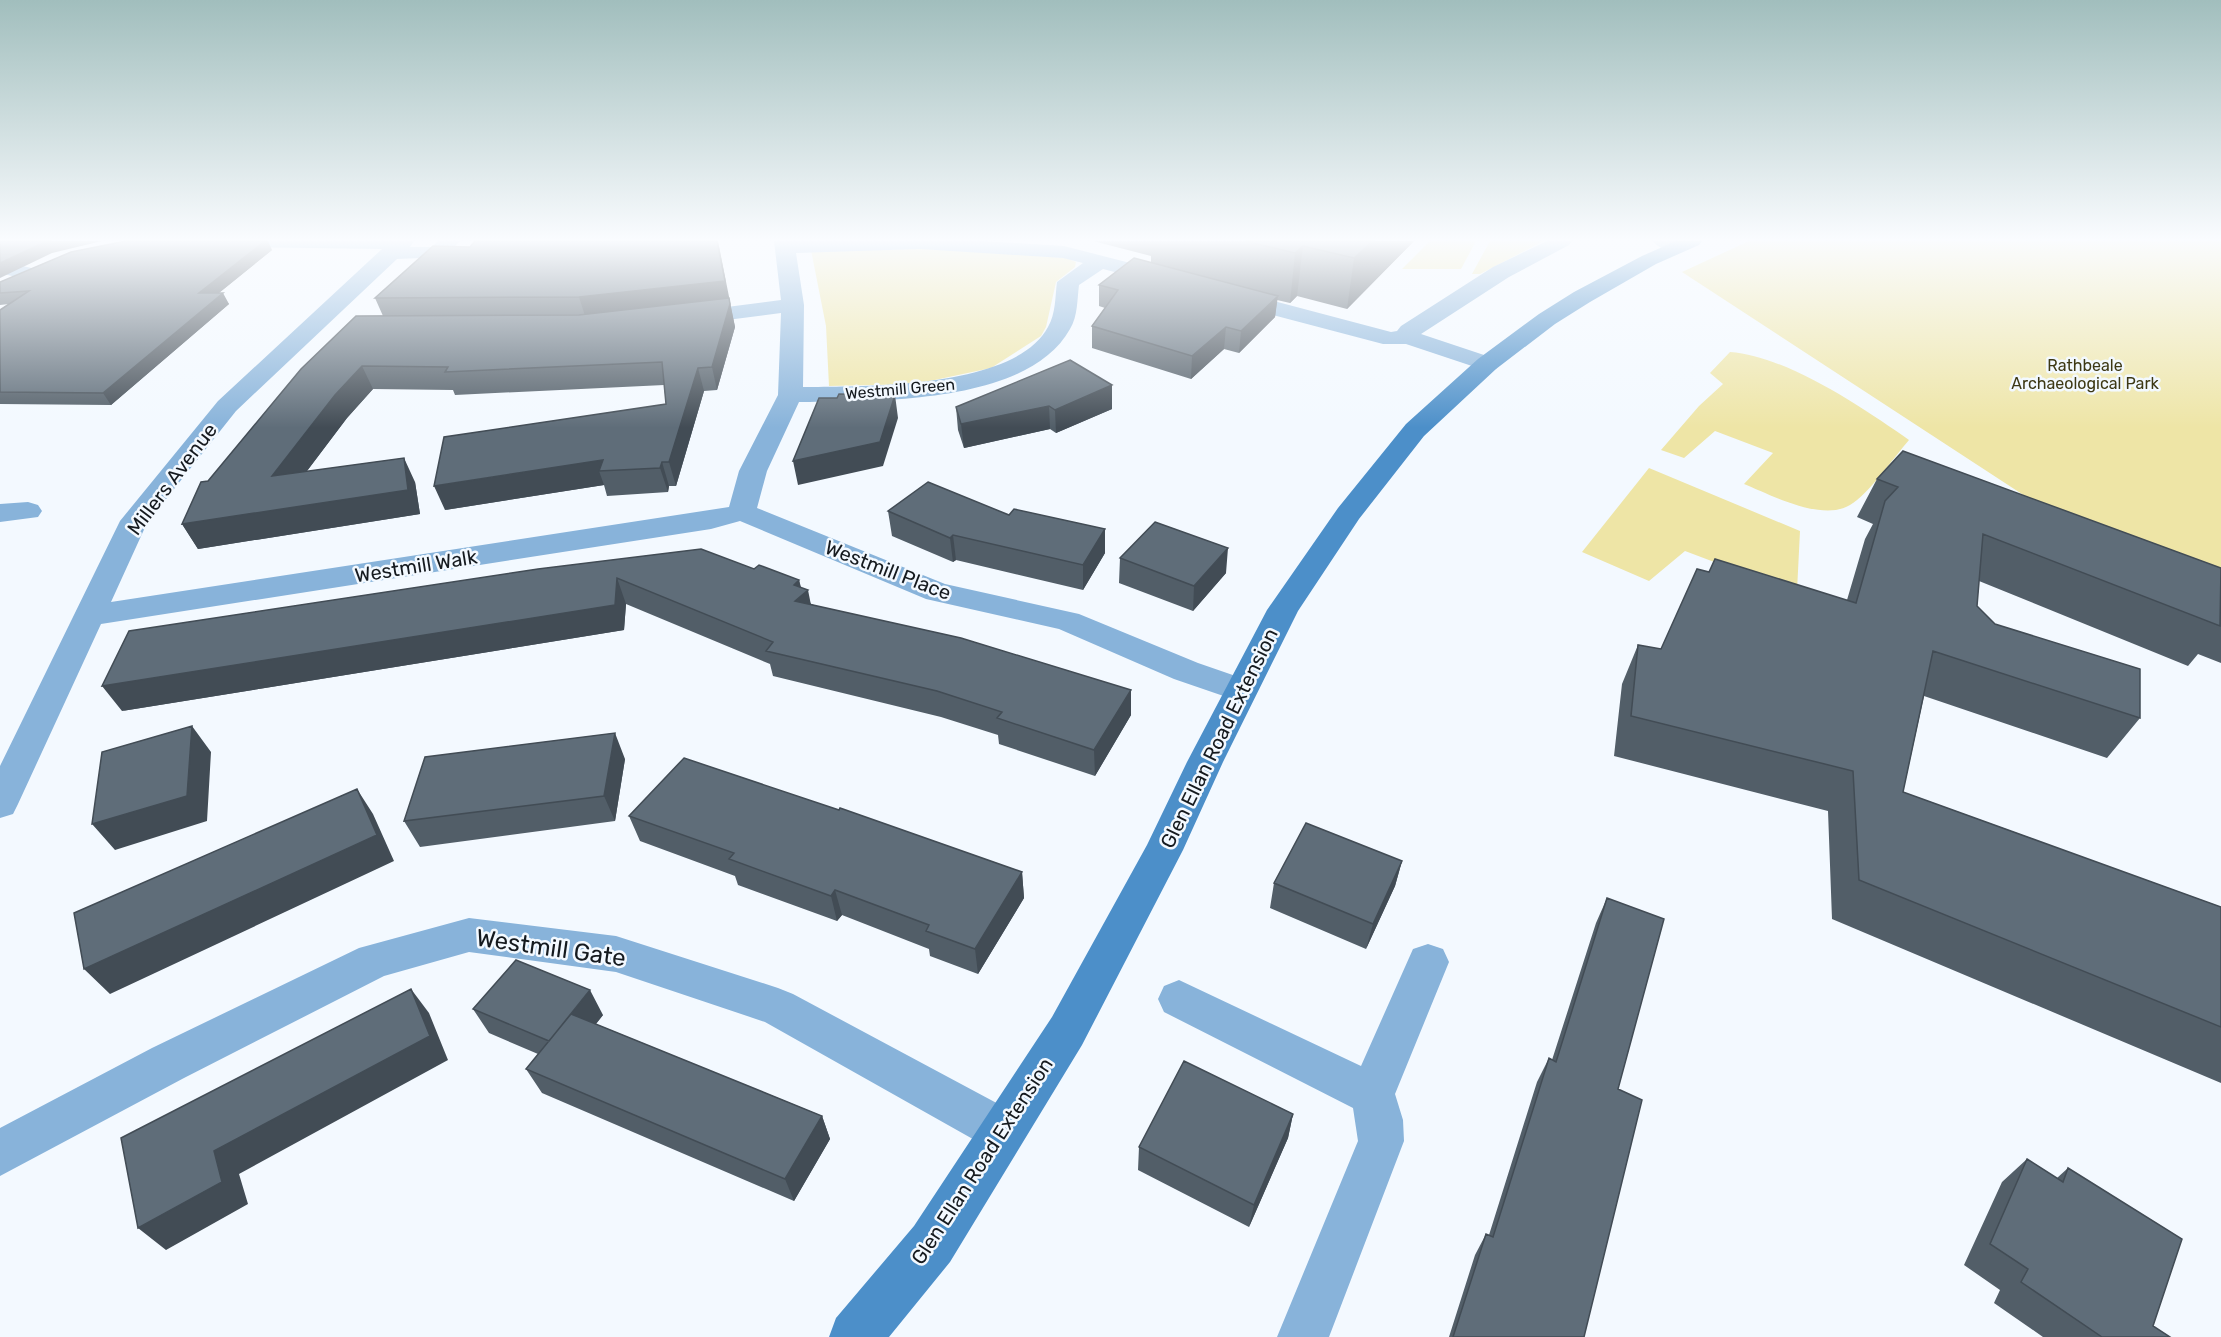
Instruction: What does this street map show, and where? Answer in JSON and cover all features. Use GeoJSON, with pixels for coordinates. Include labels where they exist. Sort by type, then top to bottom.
{"type":"FeatureCollection","features":[{"type":"Feature","properties":{"kind":"street","name":"Millers Avenue"},"geometry":{"type":"LineString","coordinates":[[0,804],[134,521],[227,406],[337,303]]}},
{"type":"Feature","properties":{"kind":"street","name":"Westmill Green"},"geometry":{"type":"LineString","coordinates":[[790,395],[953,386],[1004,372],[1025,361],[1055,335],[1067,313],[1067,303]]}},
{"type":"Feature","properties":{"kind":"street"},"geometry":{"type":"LineString","coordinates":[[1257,303],[1391,339],[1408,337],[1487,364]]}},
{"type":"Feature","properties":{"kind":"street"},"geometry":{"type":"LineString","coordinates":[[1408,337],[1409,331],[1450,303]]}},
{"type":"Feature","properties":{"kind":"street","name":"Glen Ellan Road Extension"},"geometry":{"type":"LineString","coordinates":[[855,1337],[932,1244],[1067,1031],[1164,850],[1240,690],[1283,610],[1348,514],[1415,430],[1487,364],[1574,303]]}},
{"type":"Feature","properties":{"kind":"street"},"geometry":{"type":"LineString","coordinates":[[663,320],[794,305],[790,395],[753,471],[742,512]]}},
{"type":"Feature","properties":{"kind":"street"},"geometry":{"type":"LineString","coordinates":[[308,330],[341,329]]}},
{"type":"Feature","properties":{"kind":"street"},"geometry":{"type":"LineString","coordinates":[[0,513],[28,511]]}},
{"type":"Feature","properties":{"kind":"street","name":"Westmill Walk"},"geometry":{"type":"LineString","coordinates":[[89,616],[711,520],[742,512]]}},
{"type":"Feature","properties":{"kind":"street","name":"Westmill Place"},"geometry":{"type":"LineString","coordinates":[[742,512],[937,592],[1068,621],[1186,671],[1240,690]]}},
{"type":"Feature","properties":{"kind":"street","name":"Westmill Gate"},"geometry":{"type":"LineString","coordinates":[[0,1153],[168,1063],[374,961],[469,935],[616,954],[778,1007],[1003,1131]]}},
{"type":"Feature","properties":{"kind":"street"},"geometry":{"type":"LineString","coordinates":[[1304,1337],[1381,1141],[1380,1120],[1372,1094],[1428,962]]}},
{"type":"Feature","properties":{"kind":"street"},"geometry":{"type":"LineString","coordinates":[[1179,999],[1372,1094]]}},
{"type":"Feature","properties":{"kind":"green space"},"geometry":{"type":"Polygon","coordinates":[[[822,303],[1051,303],[1046,327],[1041,336],[991,368],[916,384],[829,386],[826,326],[822,303]]]}},
{"type":"Feature","properties":{"kind":"green space","name":"Rathbeale Archaeological Park"},"geometry":{"type":"Polygon","coordinates":[[[1730,303],[2221,303],[2221,570],[2028,498],[1730,303]]]}},
{"type":"Feature","properties":{"kind":"green space"},"geometry":{"type":"Polygon","coordinates":[[[1730,352],[1776,363],[1800,373],[1870,413],[1909,440],[1873,485],[1857,500],[1839,509],[1825,510],[1797,505],[1744,484],[1773,453],[1715,431],[1684,458],[1661,450],[1699,406],[1723,384],[1710,373],[1730,352]]]}},
{"type":"Feature","properties":{"kind":"green space"},"geometry":{"type":"Polygon","coordinates":[[[1649,468],[1800,531],[1796,611],[1746,574],[1685,551],[1649,581],[1582,552],[1649,468]]]}},
{"type":"Feature","properties":{"kind":"building"},"geometry":{"type":"Polygon","coordinates":[[[10,303],[211,303],[103,393],[0,392],[0,310],[10,303]]]}},
{"type":"Feature","properties":{"kind":"building"},"geometry":{"type":"Polygon","coordinates":[[[681,303],[730,303],[712,367],[698,368],[669,462],[662,462],[660,468],[599,471],[603,460],[434,486],[444,437],[666,404],[662,362],[445,372],[448,367],[362,366],[335,395],[272,476],[404,458],[408,490],[182,524],[201,482],[208,481],[301,369],[356,316],[579,315],[681,303]]]}},
{"type":"Feature","properties":{"kind":"building"},"geometry":{"type":"Polygon","coordinates":[[[1108,303],[1270,303],[1241,331],[1226,327],[1192,356],[1092,326],[1108,303]]]}},
{"type":"Feature","properties":{"kind":"building"},"geometry":{"type":"Polygon","coordinates":[[[1070,360],[1112,385],[1055,410],[1049,406],[961,424],[956,407],[1070,360]]]}},
{"type":"Feature","properties":{"kind":"building"},"geometry":{"type":"Polygon","coordinates":[[[839,394],[895,395],[880,442],[793,461],[819,398],[837,398],[839,394]]]}},
{"type":"Feature","properties":{"kind":"building"},"geometry":{"type":"Polygon","coordinates":[[[1903,451],[2221,568],[2220,626],[1983,534],[1977,606],[1995,624],[2140,669],[2140,718],[1933,651],[1903,792],[2221,907],[2221,1027],[1859,880],[1853,771],[1631,716],[1638,645],[1661,649],[1697,569],[1709,572],[1715,559],[1856,603],[1885,501],[1898,487],[1877,479],[1903,451]]]}},
{"type":"Feature","properties":{"kind":"building"},"geometry":{"type":"Polygon","coordinates":[[[928,482],[1009,515],[1014,509],[1105,529],[1083,565],[953,535],[950,538],[888,511],[928,482]]]}},
{"type":"Feature","properties":{"kind":"building"},"geometry":{"type":"Polygon","coordinates":[[[1155,522],[1228,548],[1194,586],[1120,558],[1155,522]]]}},
{"type":"Feature","properties":{"kind":"building"},"geometry":{"type":"Polygon","coordinates":[[[701,549],[754,569],[759,565],[799,580],[794,585],[808,590],[795,601],[961,638],[1131,690],[1094,750],[997,718],[1002,712],[937,691],[766,651],[773,642],[617,578],[615,605],[102,686],[129,631],[538,569],[701,549]]]}},
{"type":"Feature","properties":{"kind":"building"},"geometry":{"type":"Polygon","coordinates":[[[192,726],[187,796],[92,824],[102,752],[192,726]]]}},
{"type":"Feature","properties":{"kind":"building"},"geometry":{"type":"Polygon","coordinates":[[[615,733],[604,796],[404,821],[425,757],[615,733]]]}},
{"type":"Feature","properties":{"kind":"building"},"geometry":{"type":"Polygon","coordinates":[[[684,758],[839,810],[840,808],[1022,872],[975,949],[926,931],[929,925],[835,890],[831,896],[729,859],[734,853],[629,816],[684,758]]]}},
{"type":"Feature","properties":{"kind":"building"},"geometry":{"type":"Polygon","coordinates":[[[357,789],[377,835],[84,969],[74,913],[357,789]]]}},
{"type":"Feature","properties":{"kind":"building"},"geometry":{"type":"Polygon","coordinates":[[[1306,823],[1402,861],[1373,924],[1274,883],[1306,823]]]}},
{"type":"Feature","properties":{"kind":"building"},"geometry":{"type":"Polygon","coordinates":[[[1607,898],[1664,919],[1618,1089],[1642,1100],[1584,1337],[1453,1337],[1486,1234],[1493,1237],[1549,1058],[1556,1062],[1607,898]]]}},
{"type":"Feature","properties":{"kind":"building"},"geometry":{"type":"Polygon","coordinates":[[[516,960],[590,990],[549,1041],[473,1009],[516,960]]]}},
{"type":"Feature","properties":{"kind":"building"},"geometry":{"type":"Polygon","coordinates":[[[411,989],[430,1036],[214,1151],[222,1182],[138,1228],[121,1138],[411,989]]]}},
{"type":"Feature","properties":{"kind":"building"},"geometry":{"type":"Polygon","coordinates":[[[571,1014],[822,1116],[785,1179],[526,1069],[571,1014]]]}},
{"type":"Feature","properties":{"kind":"building"},"geometry":{"type":"Polygon","coordinates":[[[1184,1061],[1293,1114],[1254,1205],[1139,1147],[1184,1061]]]}},
{"type":"Feature","properties":{"kind":"building"},"geometry":{"type":"Polygon","coordinates":[[[2027,1159],[2063,1182],[2068,1168],[2182,1239],[2153,1326],[2170,1337],[2102,1337],[2021,1282],[2028,1269],[1990,1244],[2027,1159]]]}}]}
